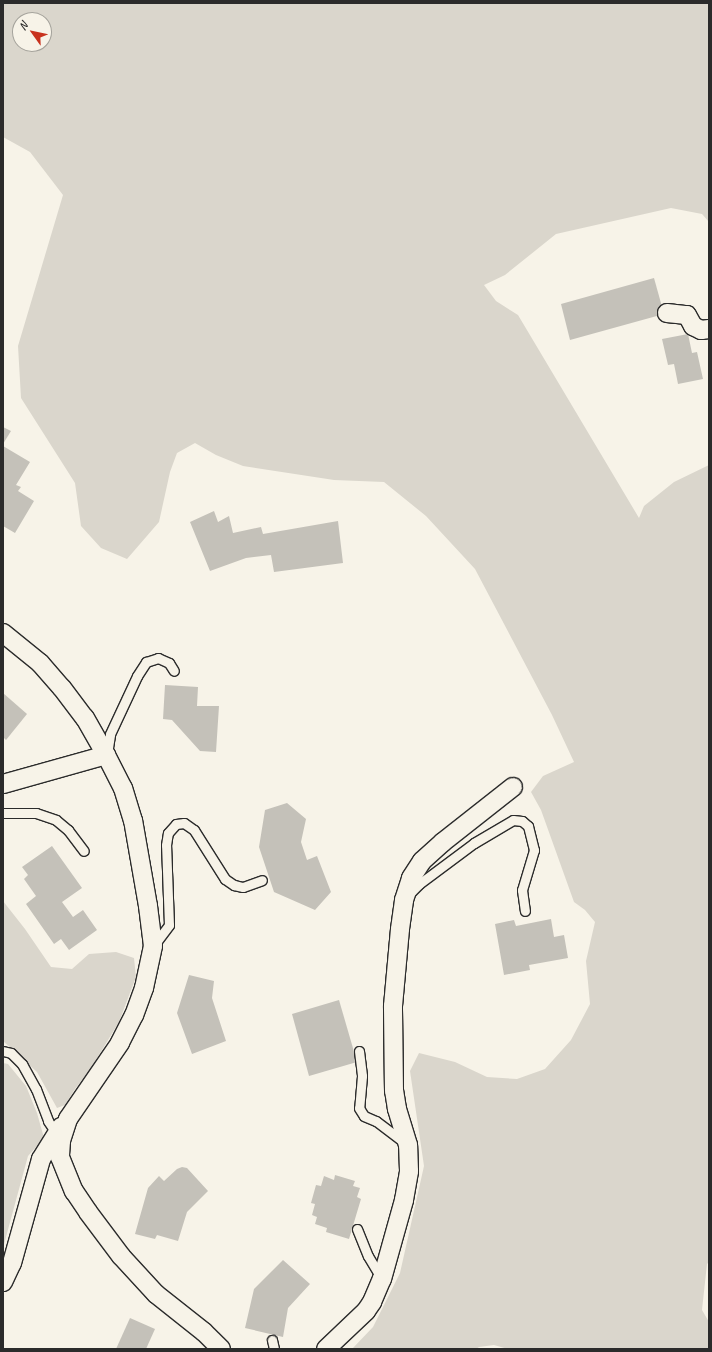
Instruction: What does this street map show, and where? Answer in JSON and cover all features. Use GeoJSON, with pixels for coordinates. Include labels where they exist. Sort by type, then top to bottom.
{"type":"FeatureCollection","features":[{"type":"Feature","properties":{"kind":"street"},"geometry":{"type":"LineString","coordinates":[[667,313],[686,315],[693,326],[701,330],[709,329]]}},
{"type":"Feature","properties":{"kind":"street"},"geometry":{"type":"LineString","coordinates":[[3,633],[40,663],[62,688],[85,718],[123,788],[133,820],[148,906],[153,946],[144,988],[134,1016],[120,1043],[68,1119],[56,1133],[41,1159],[12,1263],[3,1282]]}},
{"type":"Feature","properties":{"kind":"street"},"geometry":{"type":"LineString","coordinates":[[3,784],[106,755]]}},
{"type":"Feature","properties":{"kind":"street"},"geometry":{"type":"LineString","coordinates":[[326,1349],[366,1311],[382,1279],[404,1200],[409,1171],[408,1145],[397,1109],[394,1091],[393,1006],[404,900],[411,878],[422,861],[443,842],[513,787]]}},
{"type":"Feature","properties":{"kind":"street"},"geometry":{"type":"LineString","coordinates":[[68,1119],[61,1141],[60,1157],[71,1186],[88,1212],[121,1256],[156,1294],[204,1332],[221,1349]]}},
{"type":"Feature","properties":{"kind":"lane"},"geometry":{"type":"LineString","coordinates":[[106,755],[110,734],[137,676],[146,662],[158,658],[169,663],[174,671]]}},
{"type":"Feature","properties":{"kind":"lane"},"geometry":{"type":"LineString","coordinates":[[3,813],[36,813],[56,820],[68,830],[84,851]]}},
{"type":"Feature","properties":{"kind":"lane"},"geometry":{"type":"LineString","coordinates":[[404,900],[419,884],[474,843],[513,820],[522,821],[528,826],[534,850],[522,890],[525,911]]}},
{"type":"Feature","properties":{"kind":"lane"},"geometry":{"type":"LineString","coordinates":[[153,946],[169,924],[166,844],[168,833],[176,824],[184,823],[194,830],[226,879],[234,885],[243,887],[262,880]]}},
{"type":"Feature","properties":{"kind":"lane"},"geometry":{"type":"LineString","coordinates":[[3,1051],[11,1052],[22,1064],[36,1089],[48,1121],[56,1133]]}},
{"type":"Feature","properties":{"kind":"lane"},"geometry":{"type":"LineString","coordinates":[[359,1051],[362,1076],[359,1108],[364,1116],[382,1125],[408,1145]]}},
{"type":"Feature","properties":{"kind":"lane"},"geometry":{"type":"LineString","coordinates":[[357,1229],[368,1256],[382,1279]]}},
{"type":"Feature","properties":{"kind":"shaded area"},"geometry":{"type":"Polygon","coordinates":[[[3,3],[709,3],[709,222],[702,214],[671,208],[556,234],[505,275],[484,285],[496,301],[518,315],[639,518],[644,506],[674,482],[709,465],[709,1262],[707,1264],[702,1310],[709,1322],[709,1349],[508,1349],[494,1345],[479,1347],[476,1349],[352,1349],[373,1327],[400,1273],[424,1166],[410,1071],[419,1053],[455,1062],[487,1077],[517,1079],[545,1069],[571,1040],[590,1004],[586,961],[595,922],[585,910],[574,902],[541,810],[531,792],[543,776],[574,762],[552,715],[475,569],[426,516],[384,482],[334,480],[243,466],[216,455],[195,443],[177,453],[170,472],[159,522],[127,559],[101,548],[81,526],[75,483],[21,398],[18,346],[63,195],[30,152],[3,137],[3,3]]]}},
{"type":"Feature","properties":{"kind":"shaded area"},"geometry":{"type":"Polygon","coordinates":[[[3,901],[25,929],[51,967],[72,969],[89,954],[116,952],[134,958],[136,977],[119,1022],[91,1068],[65,1105],[57,1108],[37,1072],[3,1041],[3,901]]]}},
{"type":"Feature","properties":{"kind":"shaded area"},"geometry":{"type":"Polygon","coordinates":[[[3,1063],[8,1064],[26,1086],[37,1113],[44,1138],[28,1156],[3,1248],[3,1063]]]}},
{"type":"Feature","properties":{"kind":"building"},"geometry":{"type":"Polygon","coordinates":[[[654,278],[664,314],[570,340],[561,304],[654,278]]]}},
{"type":"Feature","properties":{"kind":"building"},"geometry":{"type":"Polygon","coordinates":[[[688,334],[692,353],[697,352],[703,379],[678,384],[674,364],[668,365],[662,339],[688,334]]]}},
{"type":"Feature","properties":{"kind":"building"},"geometry":{"type":"Polygon","coordinates":[[[3,427],[11,431],[3,444],[3,427]]]}},
{"type":"Feature","properties":{"kind":"building"},"geometry":{"type":"Polygon","coordinates":[[[3,446],[30,462],[16,485],[21,487],[18,491],[34,501],[15,533],[3,526],[3,446]]]}},
{"type":"Feature","properties":{"kind":"building"},"geometry":{"type":"Polygon","coordinates":[[[214,511],[218,522],[229,516],[233,533],[261,527],[263,534],[338,521],[343,563],[274,572],[271,555],[246,558],[210,571],[190,522],[214,511]]]}},
{"type":"Feature","properties":{"kind":"building"},"geometry":{"type":"Polygon","coordinates":[[[165,685],[198,687],[197,706],[219,706],[216,752],[200,751],[172,720],[163,719],[165,685]]]}},
{"type":"Feature","properties":{"kind":"building"},"geometry":{"type":"Polygon","coordinates":[[[3,693],[27,714],[6,740],[3,737],[3,693]]]}},
{"type":"Feature","properties":{"kind":"building"},"geometry":{"type":"Polygon","coordinates":[[[287,803],[306,819],[301,842],[307,860],[317,856],[331,892],[315,910],[274,892],[259,847],[265,810],[287,803]]]}},
{"type":"Feature","properties":{"kind":"building"},"geometry":{"type":"Polygon","coordinates":[[[52,846],[82,888],[62,902],[73,917],[83,910],[97,930],[69,950],[61,939],[54,944],[26,904],[36,896],[24,879],[28,875],[22,867],[52,846]]]}},
{"type":"Feature","properties":{"kind":"building"},"geometry":{"type":"Polygon","coordinates":[[[551,919],[554,937],[564,935],[568,958],[529,965],[530,970],[504,975],[495,924],[514,920],[516,926],[551,919]]]}},
{"type":"Feature","properties":{"kind":"building"},"geometry":{"type":"Polygon","coordinates":[[[189,975],[214,981],[212,998],[226,1041],[192,1054],[177,1013],[189,975]]]}},
{"type":"Feature","properties":{"kind":"building"},"geometry":{"type":"Polygon","coordinates":[[[339,1000],[357,1062],[309,1076],[292,1014],[339,1000]]]}},
{"type":"Feature","properties":{"kind":"building"},"geometry":{"type":"Polygon","coordinates":[[[182,1167],[187,1168],[208,1191],[187,1212],[178,1241],[157,1235],[155,1239],[135,1234],[148,1188],[159,1176],[164,1181],[177,1169],[182,1167]]]}},
{"type":"Feature","properties":{"kind":"building"},"geometry":{"type":"Polygon","coordinates":[[[335,1175],[355,1181],[353,1186],[360,1188],[357,1197],[361,1199],[349,1239],[326,1232],[327,1228],[315,1224],[317,1217],[312,1215],[315,1204],[311,1203],[316,1185],[321,1186],[324,1176],[334,1180],[335,1175]]]}},
{"type":"Feature","properties":{"kind":"building"},"geometry":{"type":"Polygon","coordinates":[[[283,1260],[310,1284],[288,1308],[283,1337],[245,1328],[254,1289],[283,1260]]]}},
{"type":"Feature","properties":{"kind":"building"},"geometry":{"type":"Polygon","coordinates":[[[130,1318],[155,1329],[146,1349],[116,1349],[130,1318]]]}}]}
